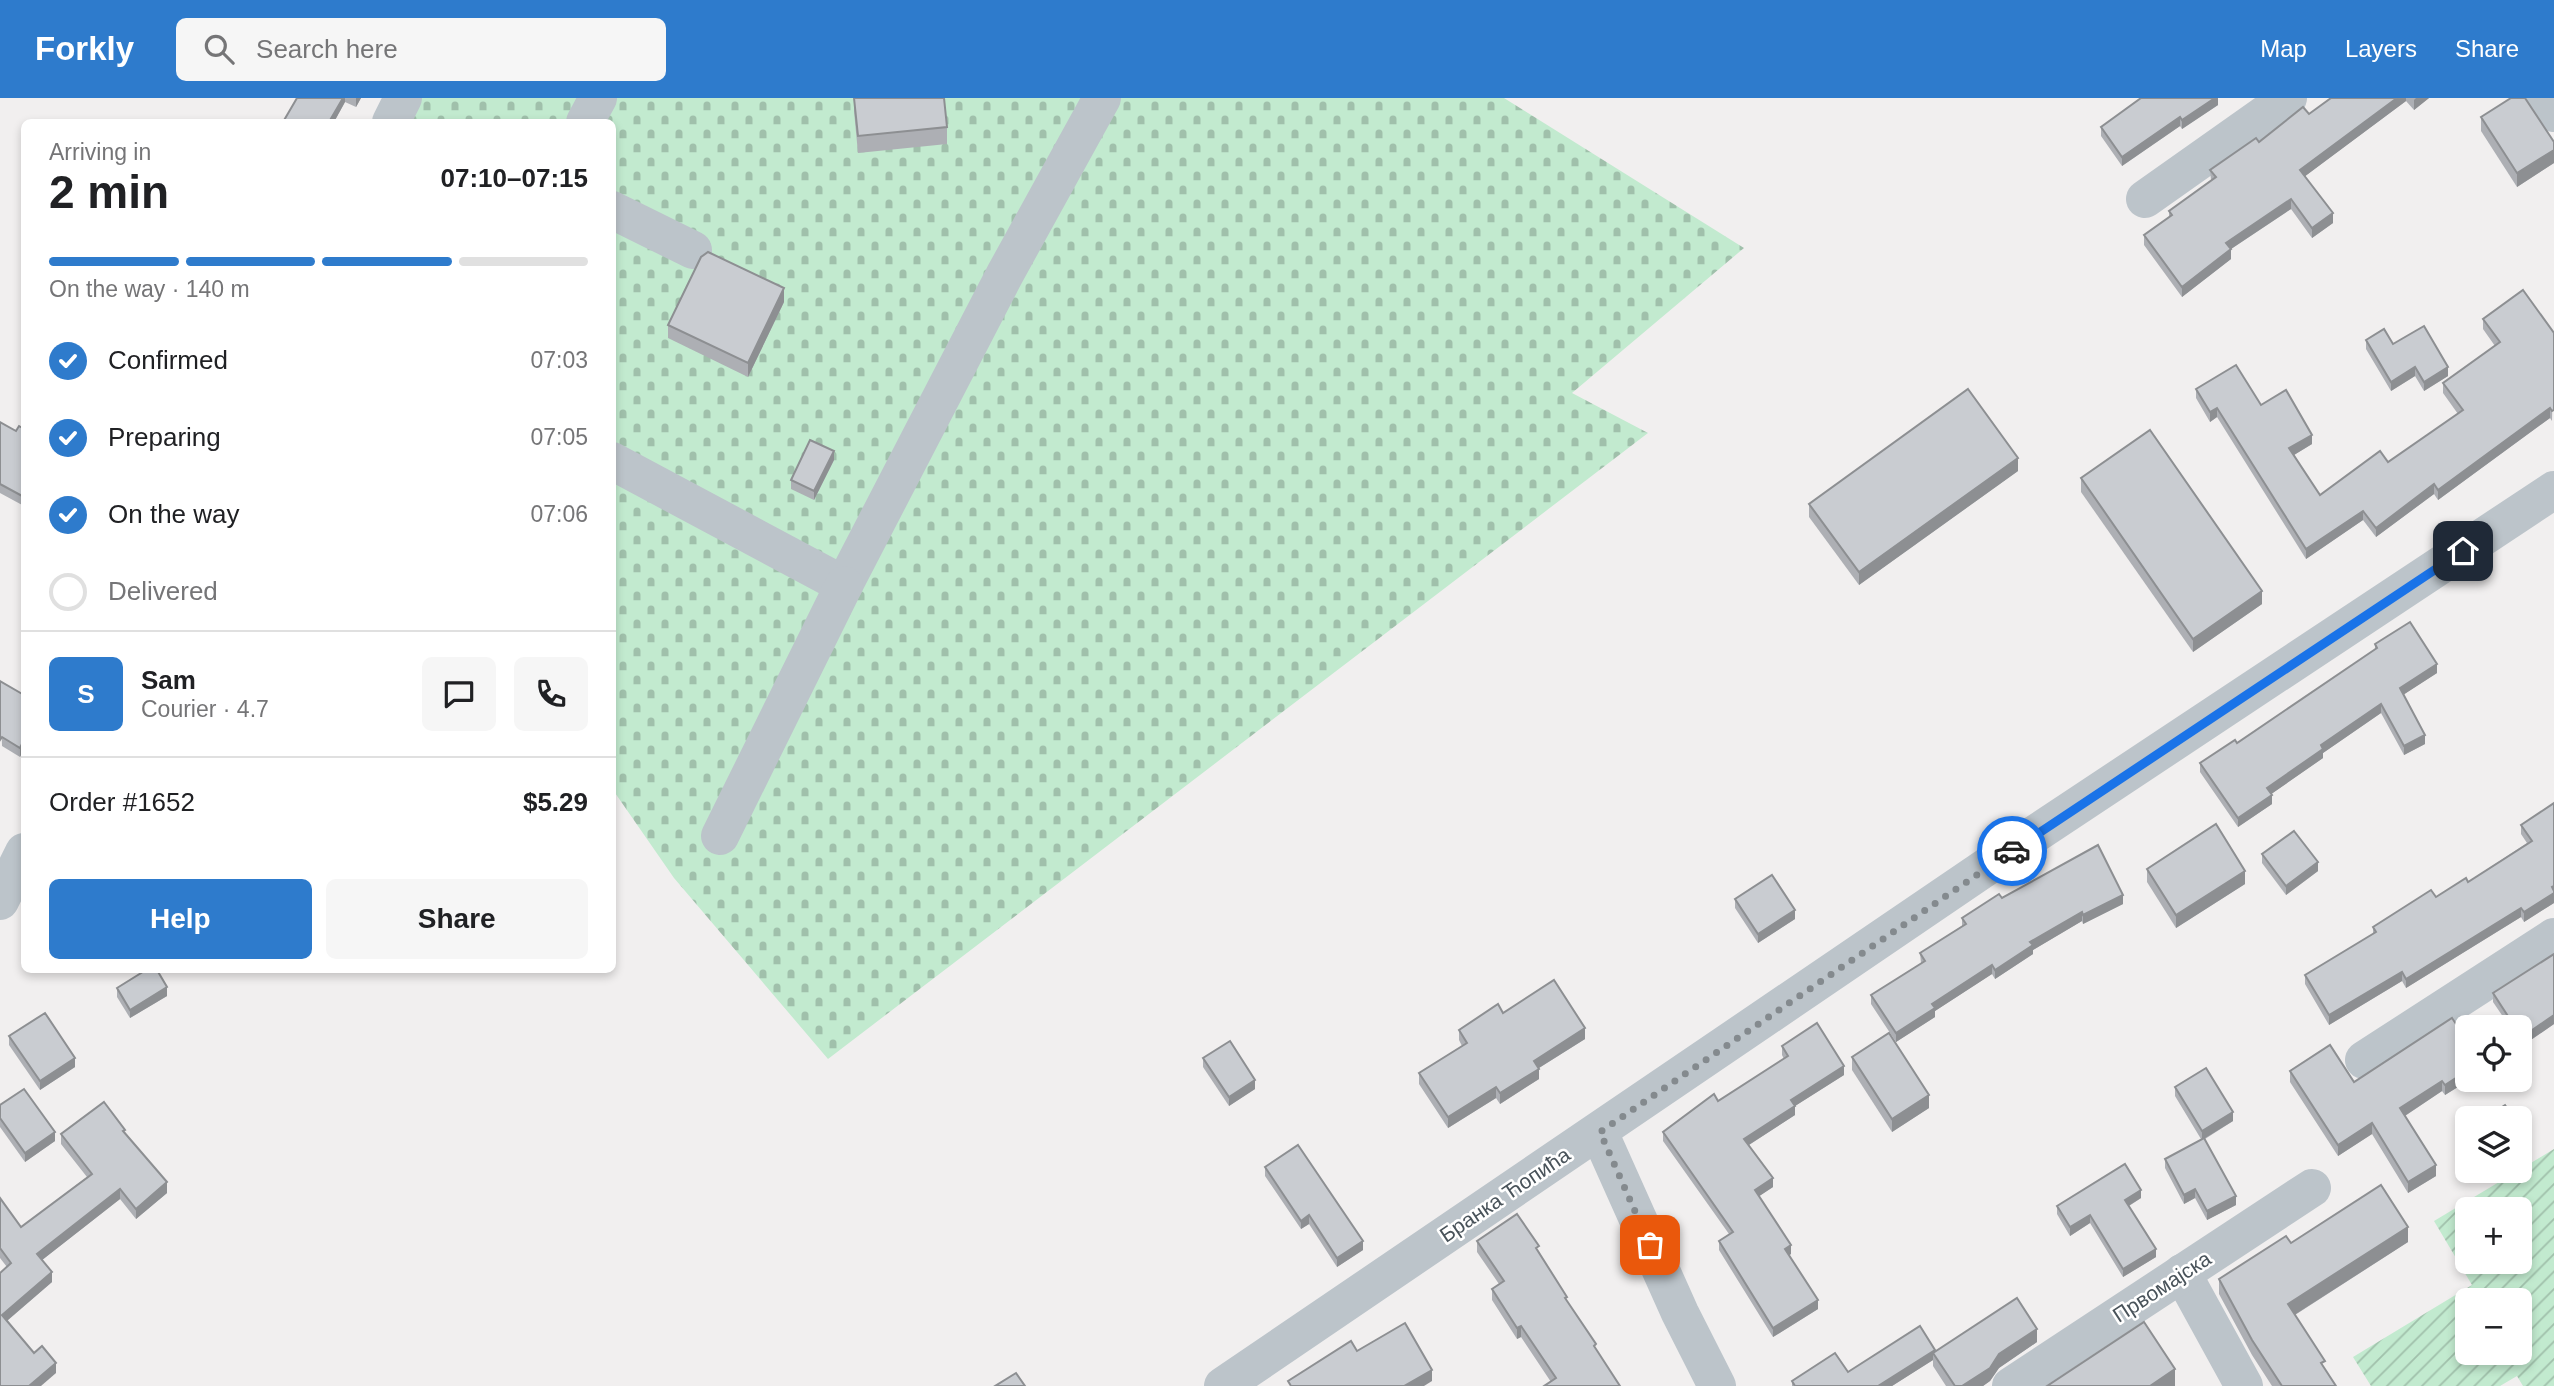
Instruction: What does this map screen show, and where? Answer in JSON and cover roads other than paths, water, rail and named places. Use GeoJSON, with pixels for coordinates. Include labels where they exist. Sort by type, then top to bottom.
{"type":"FeatureCollection","features":[{"type":"Feature","properties":{"kind":"street"},"geometry":{"type":"LineString","coordinates":[[392,119],[403,98]]}},
{"type":"Feature","properties":{"kind":"street"},"geometry":{"type":"LineString","coordinates":[[587,119],[598,98]]}},
{"type":"Feature","properties":{"kind":"street"},"geometry":{"type":"LineString","coordinates":[[720,836],[844,585],[1005,274],[1102,98]]}},
{"type":"Feature","properties":{"kind":"street"},"geometry":{"type":"LineString","coordinates":[[2145,199],[2288,98]]}},
{"type":"Feature","properties":{"kind":"street"},"geometry":{"type":"LineString","coordinates":[[2542,98],[2554,113]]}},
{"type":"Feature","properties":{"kind":"street"},"geometry":{"type":"LineString","coordinates":[[616,212],[693,250]]}},
{"type":"Feature","properties":{"kind":"street"},"geometry":{"type":"LineString","coordinates":[[616,463],[844,585]]}},
{"type":"Feature","properties":{"kind":"street","name":"Бранка Ћопића"},"geometry":{"type":"LineString","coordinates":[[1223,1386],[2029,838],[2554,490]]}},
{"type":"Feature","properties":{"kind":"street"},"geometry":{"type":"LineString","coordinates":[[0,901],[21,858]]}},
{"type":"Feature","properties":{"kind":"street"},"geometry":{"type":"LineString","coordinates":[[2364,1060],[2554,937]]}},
{"type":"Feature","properties":{"kind":"street"},"geometry":{"type":"LineString","coordinates":[[1600,1132],[1680,1313],[1717,1386]]}},
{"type":"Feature","properties":{"kind":"street","name":"Првомајска"},"geometry":{"type":"LineString","coordinates":[[2011,1386],[2312,1188]]}},
{"type":"Feature","properties":{"kind":"street"},"geometry":{"type":"LineString","coordinates":[[2182,1273],[2244,1386]]}}]}
